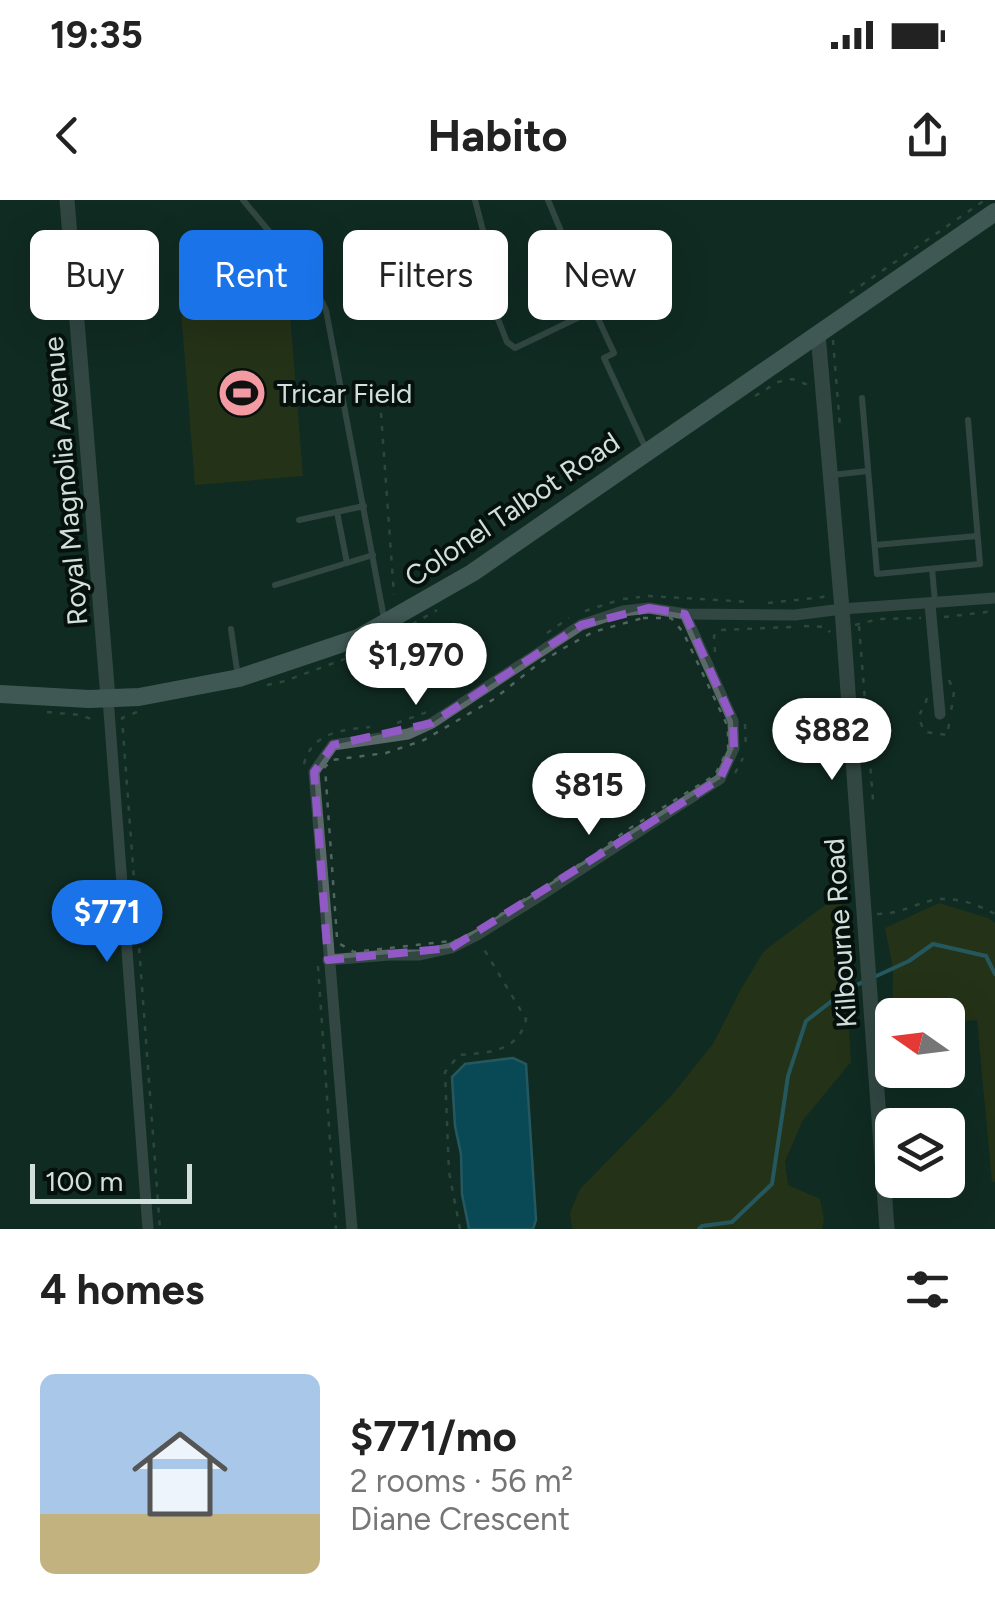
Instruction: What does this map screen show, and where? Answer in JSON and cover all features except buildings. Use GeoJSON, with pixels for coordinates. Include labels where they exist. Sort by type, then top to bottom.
{"type":"FeatureCollection","features":[{"type":"Feature","properties":{"kind":"main road","name":"Colonel Talbot Road"},"geometry":{"type":"LineString","coordinates":[[0,694],[139,697],[238,678],[358,638],[472,574],[648,452],[826,336],[995,212]]}},
{"type":"Feature","properties":{"kind":"street","name":"Royal Magnolia Avenue"},"geometry":{"type":"LineString","coordinates":[[67,200],[108,698]]}},
{"type":"Feature","properties":{"kind":"street","name":"Kilbourne Road"},"geometry":{"type":"LineString","coordinates":[[826,336],[830,476],[887,1229]]}},
{"type":"Feature","properties":{"kind":"street"},"geometry":{"type":"LineString","coordinates":[[352,1229],[323,960],[314,772],[333,745],[408,734],[432,724],[582,624],[623,611],[650,608],[685,614],[795,615],[995,598]]}},
{"type":"Feature","properties":{"kind":"street"},"geometry":{"type":"LineString","coordinates":[[932,604],[940,714]]}},
{"type":"Feature","properties":{"kind":"street"},"geometry":{"type":"LineString","coordinates":[[323,960],[420,954],[451,948],[538,898],[720,779],[734,748],[733,720],[685,614]]}},
{"type":"Feature","properties":{"kind":"street"},"geometry":{"type":"LineString","coordinates":[[108,698],[148,1229]]}},
{"type":"Feature","properties":{"kind":"lane"},"geometry":{"type":"LineString","coordinates":[[243,200],[312,283],[326,310],[385,624]]}},
{"type":"Feature","properties":{"kind":"lane"},"geometry":{"type":"LineString","coordinates":[[475,200],[488,250],[485,265],[492,304],[507,342],[515,348],[573,320]]}},
{"type":"Feature","properties":{"kind":"lane"},"geometry":{"type":"LineString","coordinates":[[548,200],[561,230]]}},
{"type":"Feature","properties":{"kind":"lane"},"geometry":{"type":"LineString","coordinates":[[599,320],[614,353],[604,358],[648,452]]}},
{"type":"Feature","properties":{"kind":"lane"},"geometry":{"type":"LineString","coordinates":[[862,398],[877,574],[980,564],[968,420]]}},
{"type":"Feature","properties":{"kind":"lane"},"geometry":{"type":"LineString","coordinates":[[830,476],[868,472]]}},
{"type":"Feature","properties":{"kind":"lane"},"geometry":{"type":"LineString","coordinates":[[299,520],[364,506]]}},
{"type":"Feature","properties":{"kind":"lane"},"geometry":{"type":"LineString","coordinates":[[337,512],[347,563]]}},
{"type":"Feature","properties":{"kind":"lane"},"geometry":{"type":"LineString","coordinates":[[874,545],[977,536]]}},
{"type":"Feature","properties":{"kind":"lane"},"geometry":{"type":"LineString","coordinates":[[276,584],[373,556]]}},
{"type":"Feature","properties":{"kind":"lane"},"geometry":{"type":"LineString","coordinates":[[932,568],[932,604]]}},
{"type":"Feature","properties":{"kind":"lane"},"geometry":{"type":"LineString","coordinates":[[231,628],[238,678]]}},
{"type":"Feature","properties":{"kind":"path"},"geometry":{"type":"LineString","coordinates":[[853,291],[984,200]]}},
{"type":"Feature","properties":{"kind":"path"},"geometry":{"type":"LineString","coordinates":[[826,336],[840,430]]}},
{"type":"Feature","properties":{"kind":"path"},"geometry":{"type":"LineString","coordinates":[[381,413],[394,595]]}},
{"type":"Feature","properties":{"kind":"path"},"geometry":{"type":"LineString","coordinates":[[583,612],[627,598],[656,596],[763,603],[823,597],[828,590]]}},
{"type":"Feature","properties":{"kind":"path"},"geometry":{"type":"LineString","coordinates":[[940,617],[995,611]]}},
{"type":"Feature","properties":{"kind":"path"},"geometry":{"type":"LineString","coordinates":[[873,800],[856,625],[920,617],[928,626]]}},
{"type":"Feature","properties":{"kind":"path"},"geometry":{"type":"LineString","coordinates":[[536,640],[568,618]]}},
{"type":"Feature","properties":{"kind":"path"},"geometry":{"type":"LineString","coordinates":[[644,618],[671,618],[683,632],[728,727],[728,749],[715,775],[460,940],[376,952],[354,952],[340,944],[324,767],[332,760],[386,752],[424,740],[494,699],[538,664],[593,632],[644,618]]}},
{"type":"Feature","properties":{"kind":"path"},"geometry":{"type":"LineString","coordinates":[[715,655],[714,636],[719,630],[825,627],[835,637]]}},
{"type":"Feature","properties":{"kind":"path"},"geometry":{"type":"LineString","coordinates":[[928,690],[919,711],[920,722],[925,732],[947,735],[954,692],[949,680]]}},
{"type":"Feature","properties":{"kind":"path"},"geometry":{"type":"LineString","coordinates":[[392,725],[432,709]]}},
{"type":"Feature","properties":{"kind":"path"},"geometry":{"type":"LineString","coordinates":[[47,712],[80,714],[96,720]]}},
{"type":"Feature","properties":{"kind":"path"},"geometry":{"type":"LineString","coordinates":[[724,782],[738,769],[746,748],[742,712]]}},
{"type":"Feature","properties":{"kind":"path"},"geometry":{"type":"LineString","coordinates":[[122,718],[160,1229]]}},
{"type":"Feature","properties":{"kind":"path"},"geometry":{"type":"LineString","coordinates":[[304,767],[307,753],[327,734],[376,727]]}},
{"type":"Feature","properties":{"kind":"path"},"geometry":{"type":"LineString","coordinates":[[877,920],[876,914],[893,914],[936,899],[975,903],[995,914]]}},
{"type":"Feature","properties":{"kind":"path"},"geometry":{"type":"LineString","coordinates":[[460,1229],[449,1172],[445,1072],[459,1055],[494,1052],[517,1038],[526,1024],[481,944],[476,948]]}},
{"type":"Feature","properties":{"kind":"path"},"geometry":{"type":"LineString","coordinates":[[323,960],[336,1229]]}},
{"type":"Feature","properties":{"kind":"highlighted area"},"geometry":{"type":"Polygon","coordinates":[[[649,608],[685,614],[733,721],[734,748],[720,779],[451,948],[328,960],[314,772],[333,745],[432,723],[581,625],[649,608]]]}},
{"type":"Feature","properties":{"kind":"shaded area","name":"Tricar Field"},"geometry":{"type":"Polygon","coordinates":[[[182,320],[290,320],[303,476],[195,485],[182,320]]]}},
{"type":"Feature","properties":{"kind":"shaded area"},"geometry":{"type":"Polygon","coordinates":[[[840,894],[851,1062],[803,1120],[785,1161],[788,1185],[820,1199],[822,1229],[572,1229],[570,1213],[580,1189],[672,1095],[713,1044],[764,951],[840,894]]]}},
{"type":"Feature","properties":{"kind":"shaded area"},"geometry":{"type":"Polygon","coordinates":[[[939,903],[995,923],[995,1182],[992,1182],[977,1020],[965,1021],[965,998],[892,998],[893,968],[885,928],[939,903]]]}},
{"type":"Feature","properties":{"kind":"water"},"geometry":{"type":"Polygon","coordinates":[[[513,1058],[526,1064],[536,1220],[533,1229],[469,1229],[462,1194],[452,1077],[465,1064],[513,1058]]]}},
{"type":"Feature","properties":{"kind":"waterway"},"geometry":{"type":"LineString","coordinates":[[872,978],[909,961],[933,944],[986,956],[995,974]]}},
{"type":"Feature","properties":{"kind":"waterway"},"geometry":{"type":"LineString","coordinates":[[699,1229],[732,1222],[772,1184],[788,1076],[806,1021],[863,982]]}},
{"type":"Feature","properties":{"kind":"place","name":"Tricar Field"},"geometry":{"type":"Point","coordinates":[242,393]}}]}
